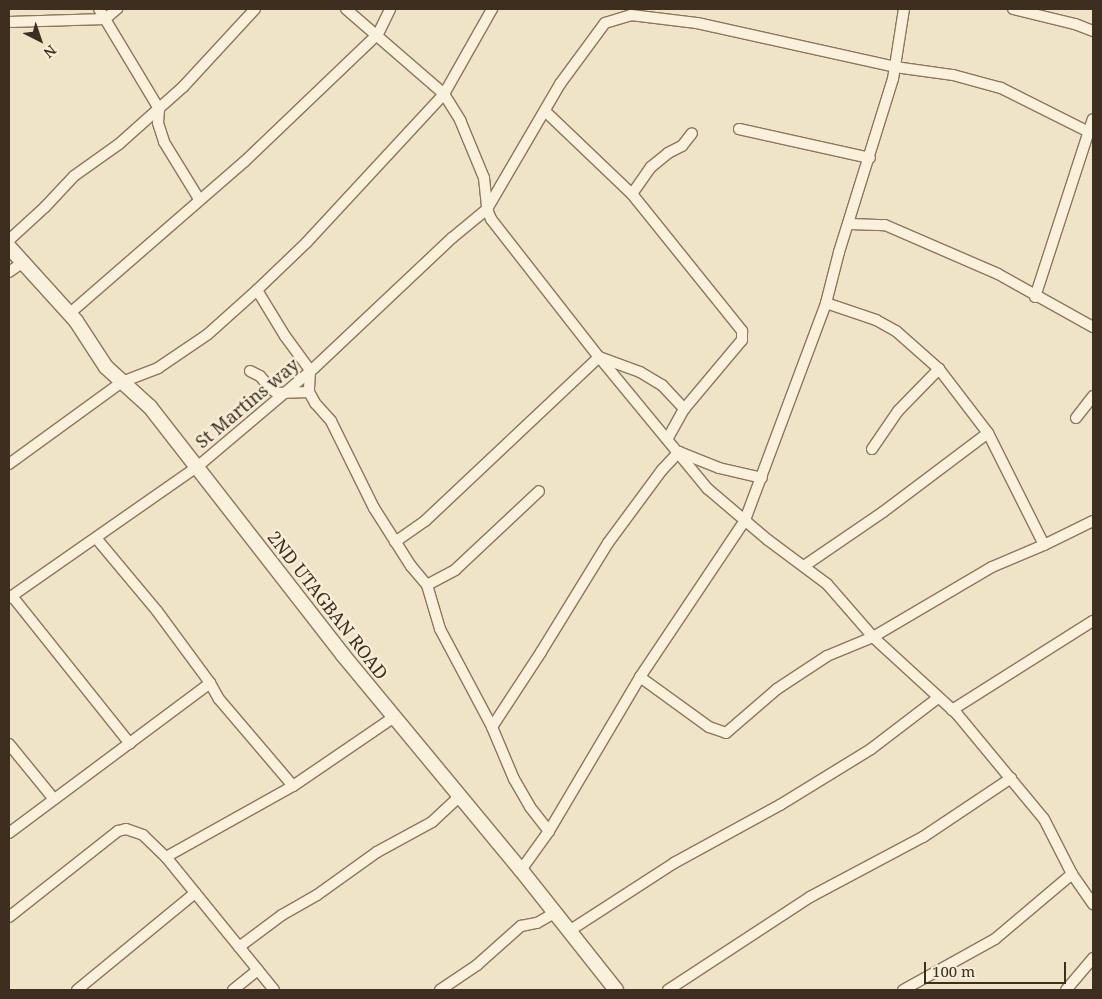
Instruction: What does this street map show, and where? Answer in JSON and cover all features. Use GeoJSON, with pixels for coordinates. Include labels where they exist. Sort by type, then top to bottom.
{"type":"FeatureCollection","features":[{"type":"Feature","properties":{"kind":"street"},"geometry":{"type":"LineString","coordinates":[[98,9],[159,109],[158,123],[164,142],[199,199]]}},
{"type":"Feature","properties":{"kind":"street"},"geometry":{"type":"LineString","coordinates":[[9,22],[105,18],[116,9]]}},
{"type":"Feature","properties":{"kind":"street"},"geometry":{"type":"LineString","coordinates":[[9,240],[74,176],[119,144],[183,87],[255,9]]}},
{"type":"Feature","properties":{"kind":"street"},"geometry":{"type":"LineString","coordinates":[[346,9],[378,34],[444,94],[460,120],[484,178],[487,209],[491,219],[599,357],[668,438],[708,489],[826,584],[873,637],[952,710],[1044,818],[1072,874],[1093,904]]}},
{"type":"Feature","properties":{"kind":"street"},"geometry":{"type":"LineString","coordinates":[[69,314],[199,199],[244,162],[378,34],[390,9]]}},
{"type":"Feature","properties":{"kind":"street"},"geometry":{"type":"LineString","coordinates":[[9,464],[122,382],[158,368],[208,334],[308,242],[444,94],[492,9]]}},
{"type":"Feature","properties":{"kind":"street"},"geometry":{"type":"LineString","coordinates":[[521,870],[549,831],[640,677],[745,520],[826,303],[839,252],[850,224],[893,79],[904,9]]}},
{"type":"Feature","properties":{"kind":"street"},"geometry":{"type":"LineString","coordinates":[[1013,9],[1075,24],[1093,31]]}},
{"type":"Feature","properties":{"kind":"street","name":"St Martins way"},"geometry":{"type":"LineString","coordinates":[[10,597],[197,467],[310,370],[452,238],[487,209],[560,84],[605,23],[631,15],[697,23],[895,66],[953,75],[1001,88],[1089,132]]}},
{"type":"Feature","properties":{"kind":"street"},"geometry":{"type":"LineString","coordinates":[[545,112],[632,194],[742,331],[742,340],[684,409],[668,438]]}},
{"type":"Feature","properties":{"kind":"street"},"geometry":{"type":"LineString","coordinates":[[1035,297],[1093,119]]}},
{"type":"Feature","properties":{"kind":"street"},"geometry":{"type":"LineString","coordinates":[[739,129],[870,158]]}},
{"type":"Feature","properties":{"kind":"street"},"geometry":{"type":"LineString","coordinates":[[632,194],[651,168],[668,153],[682,146],[692,133]]}},
{"type":"Feature","properties":{"kind":"street"},"geometry":{"type":"LineString","coordinates":[[850,224],[885,225],[998,274],[1035,297],[1093,327]]}},
{"type":"Feature","properties":{"kind":"street","name":"2ND UTAGBAN ROAD"},"geometry":{"type":"LineString","coordinates":[[9,247],[69,314],[106,367],[150,407],[394,717],[521,870],[616,990]]}},
{"type":"Feature","properties":{"kind":"street"},"geometry":{"type":"LineString","coordinates":[[9,272],[22,263]]}},
{"type":"Feature","properties":{"kind":"street"},"geometry":{"type":"LineString","coordinates":[[257,290],[284,336],[310,370],[309,392],[315,403],[331,421],[374,508],[411,566],[427,585],[440,629],[492,727],[518,786],[530,807],[549,831]]}},
{"type":"Feature","properties":{"kind":"street"},"geometry":{"type":"LineString","coordinates":[[826,303],[876,320],[896,331],[939,370],[988,433],[1044,545]]}},
{"type":"Feature","properties":{"kind":"street"},"geometry":{"type":"LineString","coordinates":[[599,357],[640,372],[662,385],[684,409]]}},
{"type":"Feature","properties":{"kind":"street"},"geometry":{"type":"LineString","coordinates":[[395,542],[425,521],[599,357]]}},
{"type":"Feature","properties":{"kind":"street"},"geometry":{"type":"LineString","coordinates":[[872,448],[898,411],[939,370]]}},
{"type":"Feature","properties":{"kind":"street"},"geometry":{"type":"LineString","coordinates":[[250,371],[260,376],[271,390],[277,393],[309,392]]}},
{"type":"Feature","properties":{"kind":"street"},"geometry":{"type":"LineString","coordinates":[[1076,418],[1093,396]]}},
{"type":"Feature","properties":{"kind":"street"},"geometry":{"type":"LineString","coordinates":[[804,566],[883,512],[988,433]]}},
{"type":"Feature","properties":{"kind":"street"},"geometry":{"type":"LineString","coordinates":[[679,452],[719,468],[762,478]]}},
{"type":"Feature","properties":{"kind":"street"},"geometry":{"type":"LineString","coordinates":[[492,727],[608,543],[662,470],[679,452]]}},
{"type":"Feature","properties":{"kind":"street"},"geometry":{"type":"LineString","coordinates":[[427,585],[455,570],[539,491]]}},
{"type":"Feature","properties":{"kind":"street"},"geometry":{"type":"LineString","coordinates":[[640,677],[709,727],[726,733],[777,689],[827,656],[873,637],[992,567],[1044,545],[1093,520]]}},
{"type":"Feature","properties":{"kind":"street"},"geometry":{"type":"LineString","coordinates":[[96,538],[157,611],[220,699],[293,786]]}},
{"type":"Feature","properties":{"kind":"street"},"geometry":{"type":"LineString","coordinates":[[10,597],[130,744]]}},
{"type":"Feature","properties":{"kind":"street"},"geometry":{"type":"LineString","coordinates":[[952,710],[1093,621]]}},
{"type":"Feature","properties":{"kind":"street"},"geometry":{"type":"LineString","coordinates":[[9,833],[53,798],[130,744],[210,683]]}},
{"type":"Feature","properties":{"kind":"street"},"geometry":{"type":"LineString","coordinates":[[569,932],[674,863],[780,805],[871,749],[938,698]]}},
{"type":"Feature","properties":{"kind":"street"},"geometry":{"type":"LineString","coordinates":[[166,857],[293,786],[394,717]]}},
{"type":"Feature","properties":{"kind":"street"},"geometry":{"type":"LineString","coordinates":[[9,744],[53,798]]}},
{"type":"Feature","properties":{"kind":"street"},"geometry":{"type":"LineString","coordinates":[[668,990],[810,896],[923,837],[1010,778]]}},
{"type":"Feature","properties":{"kind":"street"},"geometry":{"type":"LineString","coordinates":[[239,947],[275,920],[317,895],[377,852],[432,822],[460,798]]}},
{"type":"Feature","properties":{"kind":"street"},"geometry":{"type":"LineString","coordinates":[[9,917],[118,831],[126,829],[143,835],[166,857],[274,990]]}},
{"type":"Feature","properties":{"kind":"street"},"geometry":{"type":"LineString","coordinates":[[903,990],[996,939],[1072,874]]}},
{"type":"Feature","properties":{"kind":"street"},"geometry":{"type":"LineString","coordinates":[[77,990],[195,893]]}},
{"type":"Feature","properties":{"kind":"street"},"geometry":{"type":"LineString","coordinates":[[440,990],[477,965],[521,926],[537,923],[554,913]]}},
{"type":"Feature","properties":{"kind":"street"},"geometry":{"type":"LineString","coordinates":[[1066,990],[1093,958]]}},
{"type":"Feature","properties":{"kind":"street"},"geometry":{"type":"LineString","coordinates":[[233,990],[258,970]]}}]}
